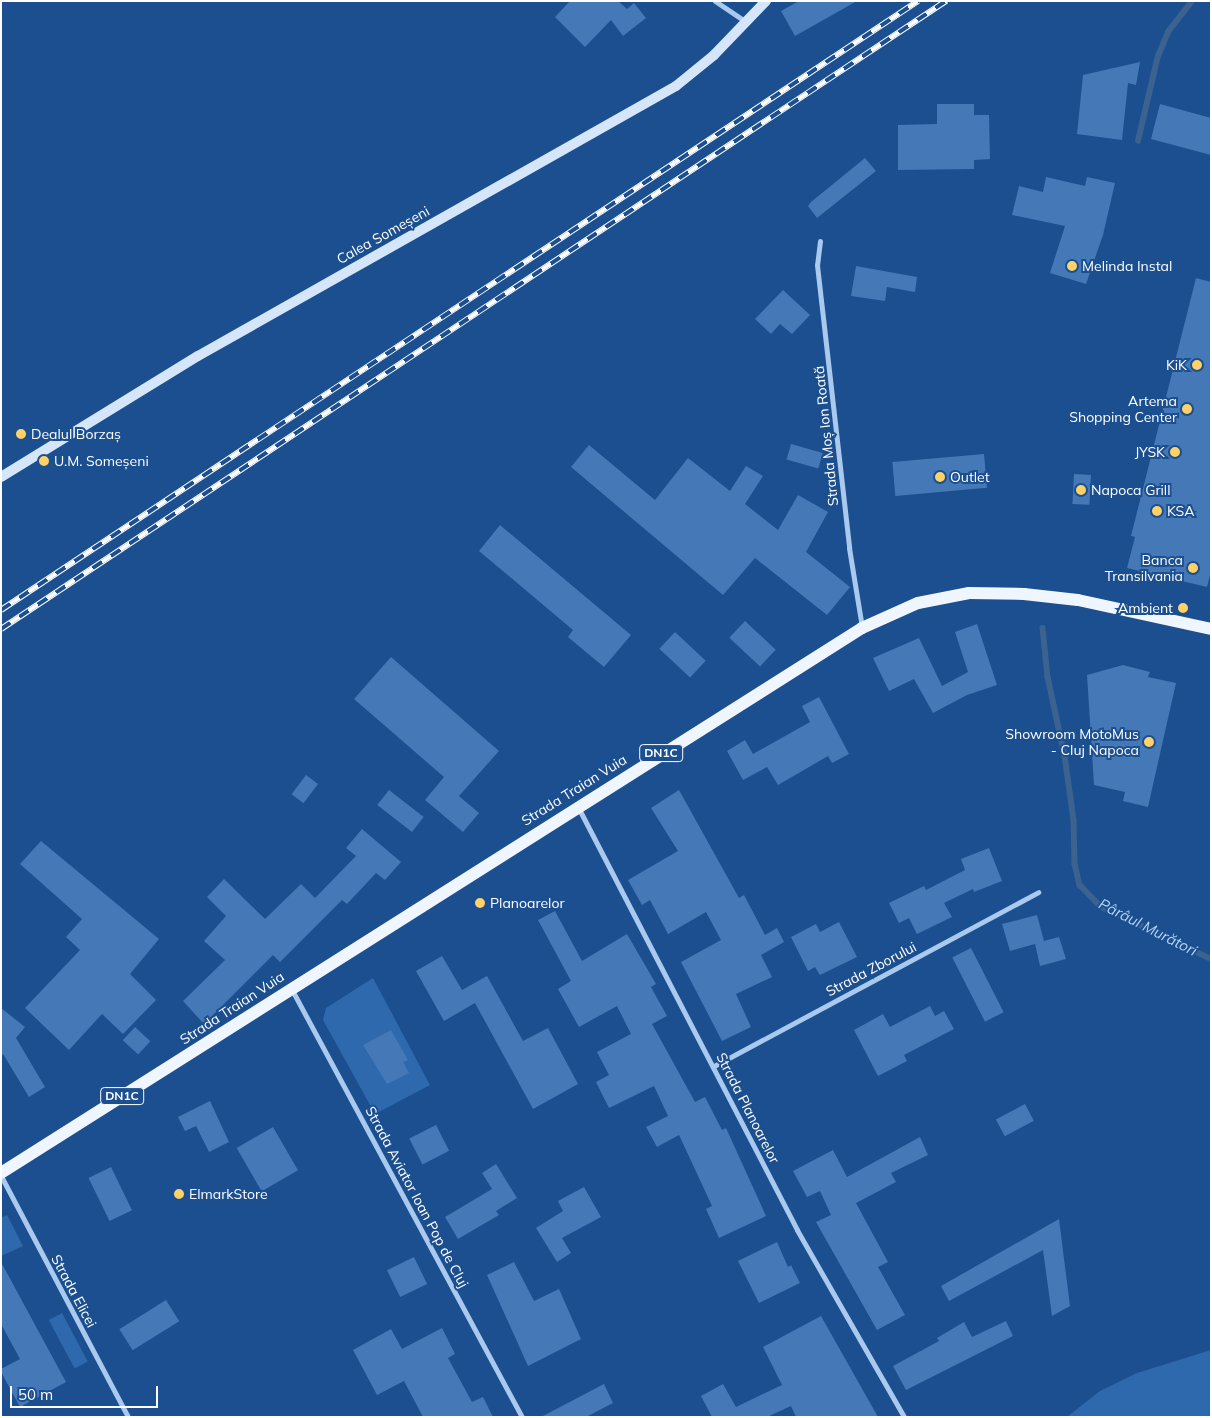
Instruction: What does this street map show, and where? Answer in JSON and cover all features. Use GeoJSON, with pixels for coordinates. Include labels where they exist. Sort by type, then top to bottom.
{"type":"FeatureCollection","features":[{"type":"Feature","properties":{"kind":"main road","name":"Calea Someșeni"},"geometry":{"type":"LineString","coordinates":[[1,477],[198,356],[676,86],[746,22],[766,1]]}},
{"type":"Feature","properties":{"kind":"main road","name":"Strada Traian Vuia"},"geometry":{"type":"LineString","coordinates":[[1,1175],[291,988],[862,628],[918,603],[969,593],[1024,594],[1078,600],[1211,629]]}},
{"type":"Feature","properties":{"kind":"street"},"geometry":{"type":"LineString","coordinates":[[715,1],[746,22]]}},
{"type":"Feature","properties":{"kind":"street","name":"Strada Moș Ion Roată"},"geometry":{"type":"LineString","coordinates":[[820,241],[817,266],[849,548],[862,628]]}},
{"type":"Feature","properties":{"kind":"street","name":"Strada Planoarelor"},"geometry":{"type":"LineString","coordinates":[[578,806],[714,1066],[797,1230],[904,1417]]}},
{"type":"Feature","properties":{"kind":"street","name":"Strada Zborului"},"geometry":{"type":"LineString","coordinates":[[714,1066],[1038,892]]}},
{"type":"Feature","properties":{"kind":"street","name":"Strada Aviator Ioan Pop de Cluj"},"geometry":{"type":"LineString","coordinates":[[291,988],[522,1417]]}},
{"type":"Feature","properties":{"kind":"street","name":"Strada Elicei"},"geometry":{"type":"LineString","coordinates":[[1,1175],[128,1417]]}},
{"type":"Feature","properties":{"kind":"shaded area"},"geometry":{"type":"Polygon","coordinates":[[[373,978],[430,1085],[375,1114],[323,1020],[326,1008],[373,978]]]}},
{"type":"Feature","properties":{"kind":"shaded area"},"geometry":{"type":"Polygon","coordinates":[[[7,1215],[23,1246],[1,1256],[1,1218],[7,1215]]]}},
{"type":"Feature","properties":{"kind":"shaded area"},"geometry":{"type":"Polygon","coordinates":[[[62,1313],[88,1362],[75,1369],[49,1320],[62,1313]]]}},
{"type":"Feature","properties":{"kind":"shaded area"},"geometry":{"type":"Polygon","coordinates":[[[1211,1350],[1211,1417],[1067,1417],[1100,1391],[1137,1373],[1211,1350]]]}},
{"type":"Feature","properties":{"kind":"building"},"geometry":{"type":"Polygon","coordinates":[[[570,1],[618,1],[627,9],[634,3],[646,18],[623,36],[611,20],[585,47],[555,17],[570,1]]]}},
{"type":"Feature","properties":{"kind":"building"},"geometry":{"type":"Polygon","coordinates":[[[799,1],[857,1],[795,36],[781,11],[799,1]]]}},
{"type":"Feature","properties":{"kind":"building"},"geometry":{"type":"Polygon","coordinates":[[[1140,62],[1136,85],[1128,83],[1122,140],[1077,134],[1083,75],[1140,62]]]}},
{"type":"Feature","properties":{"kind":"building"},"geometry":{"type":"Polygon","coordinates":[[[937,104],[974,104],[974,115],[989,115],[990,159],[974,160],[974,169],[898,170],[898,125],[937,124],[937,104]]]}},
{"type":"Feature","properties":{"kind":"building"},"geometry":{"type":"Polygon","coordinates":[[[1160,104],[1211,118],[1211,155],[1151,139],[1160,104]]]}},
{"type":"Feature","properties":{"kind":"building"},"geometry":{"type":"Polygon","coordinates":[[[865,158],[876,171],[817,218],[808,206],[811,202],[865,158]]]}},
{"type":"Feature","properties":{"kind":"building"},"geometry":{"type":"Polygon","coordinates":[[[1046,177],[1085,186],[1087,177],[1115,183],[1103,235],[1086,284],[1050,273],[1065,226],[1012,215],[1019,186],[1043,192],[1046,177]]]}},
{"type":"Feature","properties":{"kind":"building"},"geometry":{"type":"Polygon","coordinates":[[[856,266],[917,277],[915,292],[887,287],[885,301],[851,296],[856,266]]]}},
{"type":"Feature","properties":{"kind":"building","name":"Artema Shopping Center"},"geometry":{"type":"Polygon","coordinates":[[[1196,278],[1211,282],[1211,571],[1207,587],[1127,568],[1135,537],[1131,536],[1196,278]]]}},
{"type":"Feature","properties":{"kind":"building"},"geometry":{"type":"Polygon","coordinates":[[[783,290],[810,315],[792,334],[780,324],[771,334],[755,319],[783,290]]]}},
{"type":"Feature","properties":{"kind":"building"},"geometry":{"type":"Polygon","coordinates":[[[791,444],[823,453],[818,468],[787,459],[791,444]]]}},
{"type":"Feature","properties":{"kind":"building"},"geometry":{"type":"Polygon","coordinates":[[[589,445],[655,500],[688,458],[730,491],[746,466],[763,476],[745,504],[778,530],[798,495],[828,512],[806,552],[850,587],[827,615],[755,558],[723,595],[571,467],[589,445]]]}},
{"type":"Feature","properties":{"kind":"building","name":"Outlet"},"geometry":{"type":"Polygon","coordinates":[[[984,454],[987,488],[895,496],[892,462],[984,454]]]}},
{"type":"Feature","properties":{"kind":"building","name":"Napoca Grill"},"geometry":{"type":"Polygon","coordinates":[[[1074,474],[1091,475],[1089,505],[1072,504],[1074,474]]]}},
{"type":"Feature","properties":{"kind":"building"},"geometry":{"type":"Polygon","coordinates":[[[500,525],[631,635],[604,667],[568,637],[573,630],[479,551],[500,525]]]}},
{"type":"Feature","properties":{"kind":"building"},"geometry":{"type":"Polygon","coordinates":[[[745,621],[776,650],[760,666],[729,638],[745,621]]]}},
{"type":"Feature","properties":{"kind":"building"},"geometry":{"type":"Polygon","coordinates":[[[977,624],[997,685],[967,695],[933,713],[914,679],[889,691],[873,658],[919,638],[942,686],[968,672],[955,632],[977,624]]]}},
{"type":"Feature","properties":{"kind":"building"},"geometry":{"type":"Polygon","coordinates":[[[675,632],[706,661],[690,677],[659,649],[675,632]]]}},
{"type":"Feature","properties":{"kind":"building"},"geometry":{"type":"Polygon","coordinates":[[[391,657],[499,751],[459,796],[479,813],[463,832],[425,800],[444,777],[354,699],[391,657]]]}},
{"type":"Feature","properties":{"kind":"building"},"geometry":{"type":"Polygon","coordinates":[[[1123,665],[1150,672],[1148,677],[1176,683],[1148,807],[1123,801],[1125,792],[1094,785],[1087,675],[1123,665]]]}},
{"type":"Feature","properties":{"kind":"building"},"geometry":{"type":"Polygon","coordinates":[[[819,697],[849,754],[832,763],[828,756],[778,785],[767,767],[743,780],[727,751],[745,740],[753,754],[810,722],[802,706],[819,697]]]}},
{"type":"Feature","properties":{"kind":"building"},"geometry":{"type":"Polygon","coordinates":[[[306,775],[318,784],[304,803],[292,794],[306,775]]]}},
{"type":"Feature","properties":{"kind":"building"},"geometry":{"type":"Polygon","coordinates":[[[389,790],[424,817],[412,832],[377,805],[389,790]]]}},
{"type":"Feature","properties":{"kind":"building"},"geometry":{"type":"Polygon","coordinates":[[[679,790],[739,898],[744,895],[765,935],[777,928],[784,942],[761,955],[772,977],[736,994],[751,1027],[722,1041],[681,962],[721,940],[706,912],[668,934],[650,900],[642,905],[628,880],[678,851],[651,808],[679,790]]]}},
{"type":"Feature","properties":{"kind":"building"},"geometry":{"type":"Polygon","coordinates":[[[362,829],[401,862],[385,880],[376,873],[347,904],[342,900],[280,962],[273,955],[204,1024],[183,1001],[225,960],[204,941],[226,916],[207,897],[224,879],[265,919],[301,884],[315,898],[356,856],[346,848],[362,829]]]}},
{"type":"Feature","properties":{"kind":"building"},"geometry":{"type":"Polygon","coordinates":[[[41,841],[159,939],[130,974],[156,1000],[123,1034],[102,1014],[69,1050],[25,1008],[80,950],[66,937],[82,919],[20,864],[41,841]]]}},
{"type":"Feature","properties":{"kind":"building"},"geometry":{"type":"Polygon","coordinates":[[[989,848],[1002,881],[974,892],[973,889],[944,903],[952,917],[917,934],[909,918],[899,923],[889,903],[924,886],[926,890],[965,870],[961,859],[989,848]]]}},
{"type":"Feature","properties":{"kind":"building"},"geometry":{"type":"Polygon","coordinates":[[[555,911],[582,961],[627,934],[656,984],[651,987],[667,1016],[652,1024],[695,1102],[705,1097],[722,1130],[726,1128],[766,1216],[719,1238],[706,1209],[712,1206],[679,1135],[657,1147],[646,1127],[668,1116],[654,1086],[609,1108],[596,1082],[609,1075],[597,1052],[631,1034],[617,1006],[579,1027],[558,989],[571,981],[538,920],[555,911]]]}},
{"type":"Feature","properties":{"kind":"building"},"geometry":{"type":"Polygon","coordinates":[[[1037,915],[1044,941],[1059,937],[1066,959],[1040,966],[1035,944],[1010,951],[1002,924],[1037,915]]]}},
{"type":"Feature","properties":{"kind":"building"},"geometry":{"type":"Polygon","coordinates":[[[839,922],[857,957],[820,975],[815,967],[808,971],[791,937],[816,924],[820,932],[839,922]]]}},
{"type":"Feature","properties":{"kind":"building"},"geometry":{"type":"Polygon","coordinates":[[[971,948],[1004,1012],[985,1022],[952,958],[971,948]]]}},
{"type":"Feature","properties":{"kind":"building"},"geometry":{"type":"Polygon","coordinates":[[[442,956],[462,990],[487,976],[523,1041],[548,1028],[578,1084],[533,1109],[475,1003],[444,1021],[416,971],[442,956]]]}},
{"type":"Feature","properties":{"kind":"building"},"geometry":{"type":"Polygon","coordinates":[[[930,1006],[935,1016],[944,1011],[954,1029],[904,1055],[907,1061],[878,1076],[854,1030],[883,1014],[890,1027],[930,1006]]]}},
{"type":"Feature","properties":{"kind":"building"},"geometry":{"type":"Polygon","coordinates":[[[1,1008],[25,1027],[16,1038],[45,1087],[29,1097],[3,1054],[1,1057],[1,1008]]]}},
{"type":"Feature","properties":{"kind":"building"},"geometry":{"type":"Polygon","coordinates":[[[135,1027],[150,1041],[138,1054],[123,1040],[135,1027]]]}},
{"type":"Feature","properties":{"kind":"building"},"geometry":{"type":"Polygon","coordinates":[[[391,1030],[408,1060],[403,1062],[409,1073],[387,1084],[363,1045],[391,1030]]]}},
{"type":"Feature","properties":{"kind":"building"},"geometry":{"type":"Polygon","coordinates":[[[210,1101],[229,1142],[209,1152],[196,1126],[185,1131],[178,1117],[210,1101]]]}},
{"type":"Feature","properties":{"kind":"building"},"geometry":{"type":"Polygon","coordinates":[[[1025,1104],[1034,1121],[1005,1136],[996,1119],[1025,1104]]]}},
{"type":"Feature","properties":{"kind":"building"},"geometry":{"type":"Polygon","coordinates":[[[436,1125],[449,1151],[422,1164],[409,1139],[436,1125]]]}},
{"type":"Feature","properties":{"kind":"building"},"geometry":{"type":"Polygon","coordinates":[[[273,1127],[298,1170],[262,1191],[237,1148],[273,1127]]]}},
{"type":"Feature","properties":{"kind":"building"},"geometry":{"type":"Polygon","coordinates":[[[920,1137],[928,1155],[891,1173],[896,1182],[856,1203],[888,1262],[878,1267],[905,1315],[877,1330],[816,1222],[831,1215],[820,1191],[807,1197],[793,1171],[833,1150],[847,1177],[920,1137]]]}},
{"type":"Feature","properties":{"kind":"building"},"geometry":{"type":"Polygon","coordinates":[[[496,1164],[517,1198],[496,1211],[499,1215],[458,1239],[445,1217],[492,1189],[482,1173],[496,1164]]]}},
{"type":"Feature","properties":{"kind":"building"},"geometry":{"type":"Polygon","coordinates":[[[111,1167],[132,1210],[110,1221],[89,1178],[111,1167]]]}},
{"type":"Feature","properties":{"kind":"building"},"geometry":{"type":"Polygon","coordinates":[[[584,1187],[601,1217],[562,1238],[571,1253],[557,1262],[536,1228],[563,1211],[558,1201],[584,1187]]]}},
{"type":"Feature","properties":{"kind":"building"},"geometry":{"type":"Polygon","coordinates":[[[1059,1219],[1070,1306],[1052,1316],[1043,1250],[949,1301],[941,1286],[1059,1219]]]}},
{"type":"Feature","properties":{"kind":"building"},"geometry":{"type":"Polygon","coordinates":[[[777,1242],[788,1267],[791,1265],[800,1283],[759,1303],[738,1261],[777,1242]]]}},
{"type":"Feature","properties":{"kind":"building"},"geometry":{"type":"Polygon","coordinates":[[[414,1257],[427,1284],[400,1297],[387,1270],[414,1257]]]}},
{"type":"Feature","properties":{"kind":"building"},"geometry":{"type":"Polygon","coordinates":[[[1,1262],[66,1382],[20,1407],[1,1372],[1,1369],[20,1359],[1,1324],[1,1262]]]}},
{"type":"Feature","properties":{"kind":"building"},"geometry":{"type":"Polygon","coordinates":[[[514,1262],[534,1301],[559,1289],[581,1339],[528,1366],[487,1275],[514,1262]]]}},
{"type":"Feature","properties":{"kind":"building"},"geometry":{"type":"Polygon","coordinates":[[[166,1300],[179,1321],[133,1350],[119,1329],[166,1300]]]}},
{"type":"Feature","properties":{"kind":"building"},"geometry":{"type":"Polygon","coordinates":[[[821,1316],[878,1417],[796,1417],[791,1406],[767,1417],[712,1417],[701,1396],[723,1384],[736,1407],[782,1385],[763,1347],[821,1316]]]}},
{"type":"Feature","properties":{"kind":"building"},"geometry":{"type":"Polygon","coordinates":[[[1006,1321],[1013,1336],[906,1390],[893,1366],[939,1341],[937,1338],[964,1322],[972,1337],[1006,1321]]]}},
{"type":"Feature","properties":{"kind":"building"},"geometry":{"type":"Polygon","coordinates":[[[442,1328],[455,1354],[448,1358],[472,1402],[483,1397],[493,1417],[423,1417],[404,1381],[377,1395],[353,1350],[391,1329],[402,1349],[442,1328]]]}},
{"type":"Feature","properties":{"kind":"building"},"geometry":{"type":"Polygon","coordinates":[[[604,1384],[613,1403],[586,1417],[541,1417],[604,1384]]]}},
{"type":"Feature","properties":{"kind":"waterway","name":"Pârâul Murători"},"geometry":{"type":"LineString","coordinates":[[1138,141],[1158,56],[1168,32],[1192,1]]}},
{"type":"Feature","properties":{"kind":"waterway","name":"Pârâul Murători"},"geometry":{"type":"LineString","coordinates":[[1043,628],[1048,677],[1065,756],[1074,820],[1075,864],[1080,885],[1100,906],[1211,959]]}},
{"type":"Feature","properties":{"kind":"railway"},"geometry":{"type":"LineString","coordinates":[[1,610],[918,1]]}},
{"type":"Feature","properties":{"kind":"railway"},"geometry":{"type":"LineString","coordinates":[[1,629],[946,1]]}},
{"type":"Feature","properties":{"kind":"place","name":"Melinda Instal"},"geometry":{"type":"Point","coordinates":[1072,266]}},
{"type":"Feature","properties":{"kind":"place","name":"KiK"},"geometry":{"type":"Point","coordinates":[1197,365]}},
{"type":"Feature","properties":{"kind":"place","name":"Artema Shopping Center"},"geometry":{"type":"Point","coordinates":[1187,409]}},
{"type":"Feature","properties":{"kind":"place","name":"Dealul Borzaș"},"geometry":{"type":"Point","coordinates":[21,434]}},
{"type":"Feature","properties":{"kind":"place","name":"JYSK"},"geometry":{"type":"Point","coordinates":[1175,452]}},
{"type":"Feature","properties":{"kind":"place","name":"U.M. Someșeni"},"geometry":{"type":"Point","coordinates":[44,461]}},
{"type":"Feature","properties":{"kind":"place","name":"Outlet"},"geometry":{"type":"Point","coordinates":[940,477]}},
{"type":"Feature","properties":{"kind":"place","name":"Napoca Grill"},"geometry":{"type":"Point","coordinates":[1081,490]}},
{"type":"Feature","properties":{"kind":"place","name":"KSA"},"geometry":{"type":"Point","coordinates":[1157,511]}},
{"type":"Feature","properties":{"kind":"place","name":"Banca Transilvania"},"geometry":{"type":"Point","coordinates":[1193,568]}},
{"type":"Feature","properties":{"kind":"place","name":"Ambient"},"geometry":{"type":"Point","coordinates":[1183,608]}},
{"type":"Feature","properties":{"kind":"place","name":"Showroom MotoMus - Cluj Napoca"},"geometry":{"type":"Point","coordinates":[1149,742]}},
{"type":"Feature","properties":{"kind":"place","name":"Planoarelor"},"geometry":{"type":"Point","coordinates":[480,903]}},
{"type":"Feature","properties":{"kind":"place","name":"ElmarkStore"},"geometry":{"type":"Point","coordinates":[179,1194]}}]}
